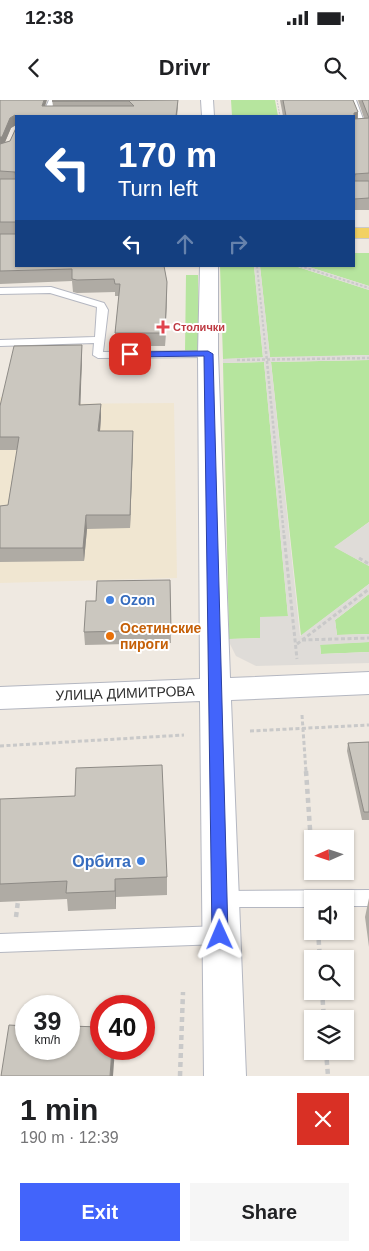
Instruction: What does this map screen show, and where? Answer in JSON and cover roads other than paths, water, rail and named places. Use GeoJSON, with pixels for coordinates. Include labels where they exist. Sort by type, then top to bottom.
{"type":"FeatureCollection","features":[{"type":"Feature","properties":{"kind":"main road"},"geometry":{"type":"LineString","coordinates":[[355,233],[369,233]]}},
{"type":"Feature","properties":{"kind":"street"},"geometry":{"type":"LineString","coordinates":[[208,100],[208,115]]}},
{"type":"Feature","properties":{"kind":"street"},"geometry":{"type":"LineString","coordinates":[[209,267],[208,354],[219,899],[225,1076]]}},
{"type":"Feature","properties":{"kind":"street","name":"УЛИЦА ДИМИТРОВА"},"geometry":{"type":"LineString","coordinates":[[0,698],[369,683]]}},
{"type":"Feature","properties":{"kind":"lane"},"geometry":{"type":"LineString","coordinates":[[52,100],[46,114],[64,114]]}},
{"type":"Feature","properties":{"kind":"lane"},"geometry":{"type":"LineString","coordinates":[[353,100],[364,126],[355,126]]}},
{"type":"Feature","properties":{"kind":"lane"},"geometry":{"type":"LineString","coordinates":[[0,291],[51,290],[93,301],[101,305],[98,355],[208,354]]}},
{"type":"Feature","properties":{"kind":"lane"},"geometry":{"type":"LineString","coordinates":[[0,342],[100,340]]}},
{"type":"Feature","properties":{"kind":"lane"},"geometry":{"type":"LineString","coordinates":[[219,899],[369,898]]}},
{"type":"Feature","properties":{"kind":"lane"},"geometry":{"type":"LineString","coordinates":[[0,943],[220,935]]}},
{"type":"Feature","properties":{"kind":"place","name":"Столички"},"geometry":{"type":"Point","coordinates":[163,327]}},
{"type":"Feature","properties":{"kind":"place","name":"Ozon"},"geometry":{"type":"Point","coordinates":[110,600]}},
{"type":"Feature","properties":{"kind":"place","name":"Осетинские пироги"},"geometry":{"type":"Point","coordinates":[110,636]}},
{"type":"Feature","properties":{"kind":"place","name":"Орбита"},"geometry":{"type":"Point","coordinates":[141,861]}}]}
